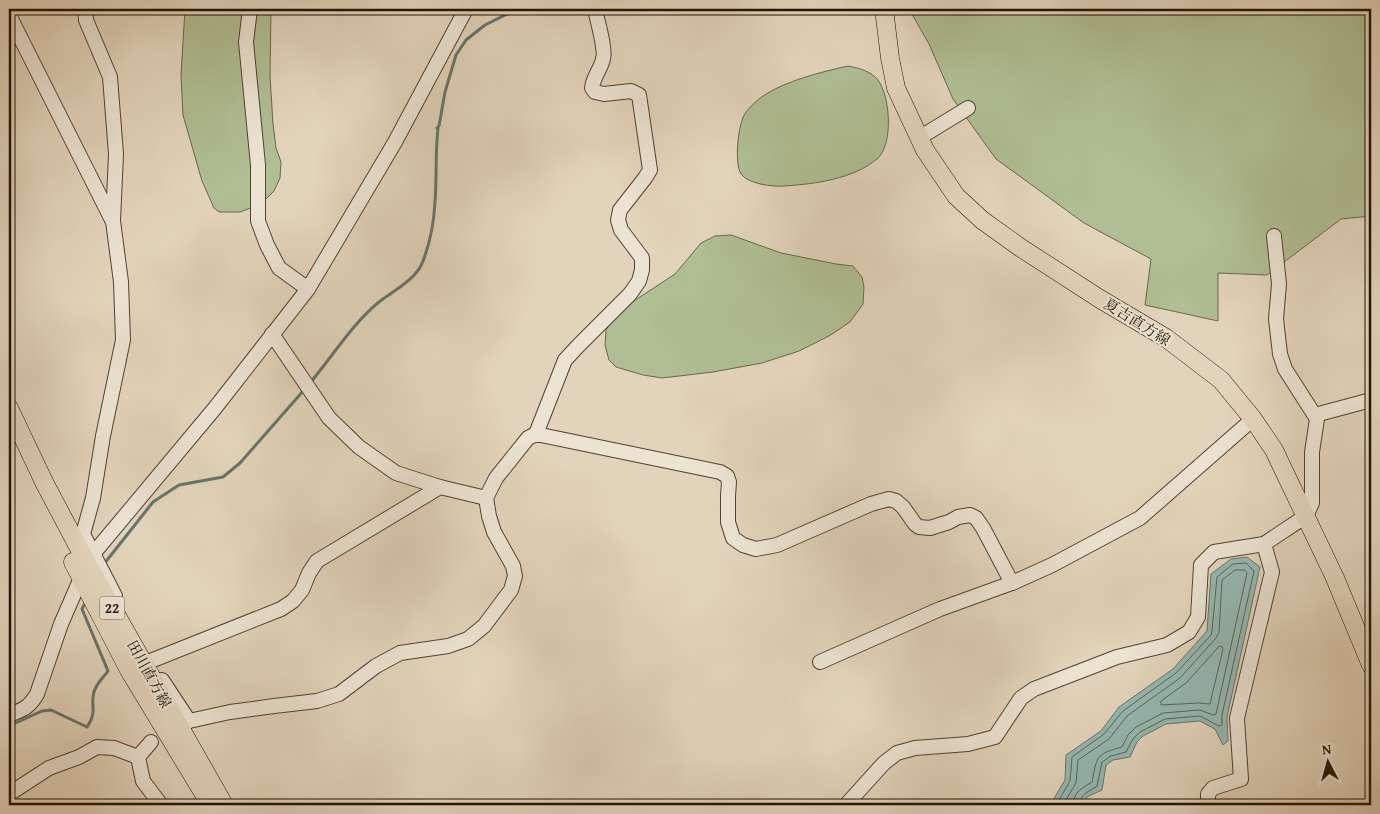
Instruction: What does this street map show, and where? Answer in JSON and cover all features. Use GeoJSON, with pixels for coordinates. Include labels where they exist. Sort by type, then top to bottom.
{"type":"FeatureCollection","features":[{"type":"Feature","properties":{"kind":"main road","name":"夏吉直方線"},"geometry":{"type":"LineString","coordinates":[[884,9],[896,88],[924,150],[956,196],[982,220],[1021,248],[1166,338],[1221,380],[1254,419],[1274,450],[1335,578],[1371,665]]}},
{"type":"Feature","properties":{"kind":"main road","name":"田川直方線"},"geometry":{"type":"LineString","coordinates":[[9,408],[45,484],[89,567],[224,805]]}},
{"type":"Feature","properties":{"kind":"main road","name":"田川直方線"},"geometry":{"type":"LineString","coordinates":[[9,434],[129,670],[211,805]]}},
{"type":"Feature","properties":{"kind":"street"},"geometry":{"type":"LineString","coordinates":[[85,9],[86,20],[110,77],[116,154],[113,221],[121,282],[123,340],[92,498],[83,534],[148,662],[163,681],[185,723],[230,712],[317,701],[339,694],[376,666],[400,653],[448,646],[468,639],[484,626],[511,590],[515,576],[513,566],[494,532],[486,498],[496,478],[528,438],[536,434],[720,472],[727,476],[729,482],[728,522],[733,538],[743,545],[756,549],[778,545],[871,504],[889,499],[896,501],[919,527],[930,528],[958,517],[970,515],[976,518],[983,528],[1012,583]]}},
{"type":"Feature","properties":{"kind":"street"},"geometry":{"type":"LineString","coordinates":[[250,9],[246,42],[258,165],[258,221],[267,245],[279,268],[308,289]]}},
{"type":"Feature","properties":{"kind":"street"},"geometry":{"type":"LineString","coordinates":[[93,554],[215,408],[308,289],[395,142],[466,9]]}},
{"type":"Feature","properties":{"kind":"street"},"geometry":{"type":"LineString","coordinates":[[536,434],[565,360],[630,294],[639,281],[642,270],[642,258],[621,230],[618,220],[620,210],[646,178],[650,170],[639,96],[631,91],[604,94],[596,92],[592,88],[592,81],[602,66],[604,56],[595,9]]}},
{"type":"Feature","properties":{"kind":"street"},"geometry":{"type":"LineString","coordinates":[[9,15],[113,221]]}},
{"type":"Feature","properties":{"kind":"street"},"geometry":{"type":"LineString","coordinates":[[919,138],[968,108]]}},
{"type":"Feature","properties":{"kind":"street"},"geometry":{"type":"LineString","coordinates":[[846,805],[884,763],[897,753],[915,748],[968,744],[995,737],[1021,698],[1034,689],[1117,657],[1167,645],[1189,632],[1198,617],[1201,564],[1214,552],[1264,544],[1306,516],[1312,503],[1312,452],[1317,419],[1285,369],[1280,354],[1276,319],[1279,284],[1274,236]]}},
{"type":"Feature","properties":{"kind":"street"},"geometry":{"type":"LineString","coordinates":[[272,334],[329,418],[359,447],[396,473],[440,487],[486,498]]}},
{"type":"Feature","properties":{"kind":"street"},"geometry":{"type":"LineString","coordinates":[[1315,415],[1371,400]]}},
{"type":"Feature","properties":{"kind":"street"},"geometry":{"type":"LineString","coordinates":[[820,662],[940,609],[1012,583],[1052,565],[1140,518],[1254,419]]}},
{"type":"Feature","properties":{"kind":"street"},"geometry":{"type":"LineString","coordinates":[[148,662],[281,609],[293,601],[302,590],[309,573],[317,561],[440,487]]}},
{"type":"Feature","properties":{"kind":"street"},"geometry":{"type":"LineString","coordinates":[[1208,805],[1208,794],[1213,788],[1242,779],[1237,718],[1272,572],[1264,544]]}},
{"type":"Feature","properties":{"kind":"street"},"geometry":{"type":"LineString","coordinates":[[9,716],[32,703],[37,694],[61,624],[81,578]]}},
{"type":"Feature","properties":{"kind":"street"},"geometry":{"type":"LineString","coordinates":[[138,757],[151,742]]}},
{"type":"Feature","properties":{"kind":"street"},"geometry":{"type":"LineString","coordinates":[[9,794],[49,768],[79,758],[97,747],[114,748],[138,757]]}},
{"type":"Feature","properties":{"kind":"street"},"geometry":{"type":"LineString","coordinates":[[138,757],[143,781],[161,805]]}},
{"type":"Feature","properties":{"kind":"green space"},"geometry":{"type":"Polygon","coordinates":[[[185,9],[271,9],[270,76],[276,148],[281,162],[280,178],[274,191],[261,204],[240,212],[219,212],[214,208],[202,181],[183,115],[181,75],[185,9]]]}},
{"type":"Feature","properties":{"kind":"green space"},"geometry":{"type":"Polygon","coordinates":[[[909,9],[1371,9],[1371,216],[1341,219],[1267,275],[1218,273],[1218,321],[1145,305],[1151,259],[1084,223],[996,159],[953,99],[929,44],[909,9]]]}},
{"type":"Feature","properties":{"kind":"green space"},"geometry":{"type":"Polygon","coordinates":[[[848,66],[872,74],[882,87],[887,108],[888,132],[886,143],[877,159],[845,176],[808,184],[774,186],[761,184],[744,177],[739,169],[737,152],[741,124],[746,112],[763,96],[792,81],[848,66]]]}},
{"type":"Feature","properties":{"kind":"green space"},"geometry":{"type":"Polygon","coordinates":[[[731,235],[781,253],[853,266],[862,277],[864,287],[863,304],[850,322],[829,336],[799,351],[762,363],[713,372],[662,378],[643,375],[616,367],[609,360],[605,345],[606,330],[617,312],[675,274],[701,243],[715,236],[731,235]]]}},
{"type":"Feature","properties":{"kind":"water"},"geometry":{"type":"Polygon","coordinates":[[[1247,557],[1260,567],[1227,717],[1228,741],[1223,745],[1215,729],[1200,721],[1166,724],[1143,736],[1137,742],[1130,757],[1113,760],[1106,765],[1102,790],[1087,797],[1083,805],[1050,805],[1065,780],[1066,755],[1101,731],[1119,707],[1173,669],[1207,631],[1211,574],[1231,559],[1247,557]]]}},
{"type":"Feature","properties":{"kind":"waterway"},"geometry":{"type":"LineString","coordinates":[[310,383],[360,320],[379,302],[410,279],[420,267],[428,247],[434,217],[437,128],[456,55],[466,40],[485,25],[517,9]]}},
{"type":"Feature","properties":{"kind":"waterway"},"geometry":{"type":"LineString","coordinates":[[104,564],[153,502],[179,485],[223,477],[240,463],[304,390]]}},
{"type":"Feature","properties":{"kind":"waterway"},"geometry":{"type":"LineString","coordinates":[[9,726],[42,711],[51,710],[87,727],[93,713],[95,689],[108,671],[82,609],[86,601]]}}]}
